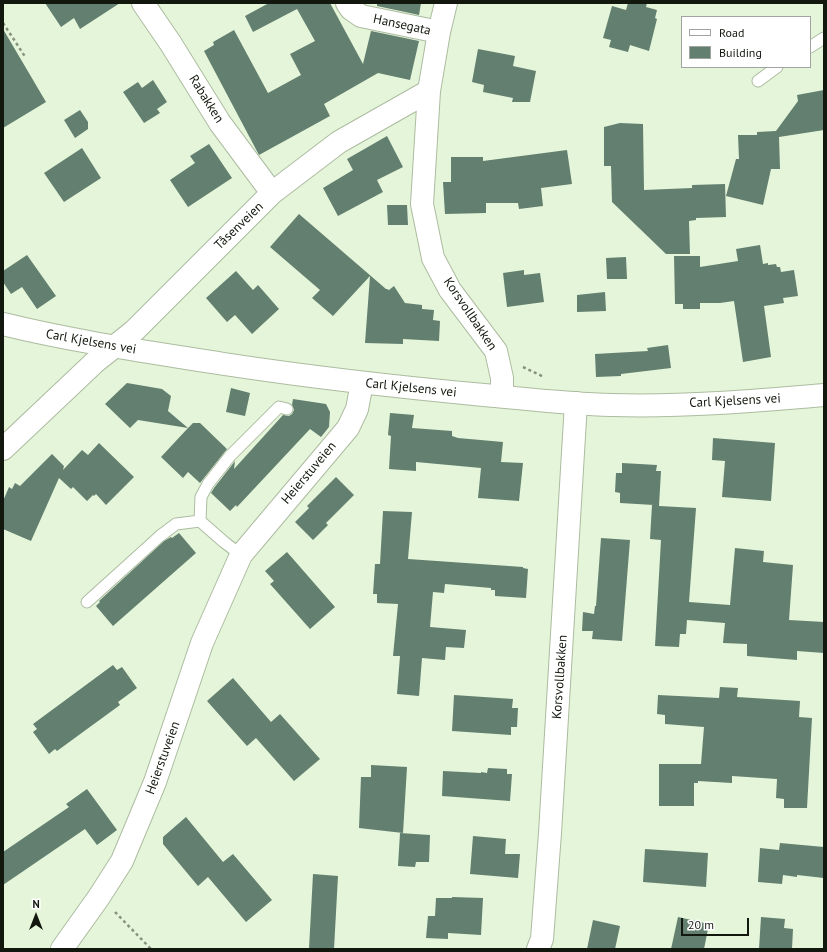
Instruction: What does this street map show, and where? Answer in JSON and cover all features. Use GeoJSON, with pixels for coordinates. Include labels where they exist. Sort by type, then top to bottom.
{"type":"FeatureCollection","features":[{"type":"Feature","properties":{"kind":"street","name":"Rabakken"},"geometry":{"type":"LineString","coordinates":[[143,3],[171,44],[220,123],[272,193]]}},
{"type":"Feature","properties":{"kind":"street","name":"Hansegata"},"geometry":{"type":"LineString","coordinates":[[347,3],[351,9],[361,16],[439,32]]}},
{"type":"Feature","properties":{"kind":"street"},"geometry":{"type":"LineString","coordinates":[[429,91],[439,32],[446,3]]}},
{"type":"Feature","properties":{"kind":"street","name":"Tåsenveien"},"geometry":{"type":"LineString","coordinates":[[3,449],[95,362],[134,331],[272,193],[339,142],[429,91]]}},
{"type":"Feature","properties":{"kind":"street","name":"Korsvollbakken"},"geometry":{"type":"LineString","coordinates":[[429,91],[422,204],[434,258],[450,290],[496,351],[500,363],[502,396]]}},
{"type":"Feature","properties":{"kind":"street","name":"Carl Kjelsens vei"},"geometry":{"type":"LineString","coordinates":[[3,324],[59,337],[113,347],[273,371],[362,383],[576,403],[613,405],[671,404],[824,395]]}},
{"type":"Feature","properties":{"kind":"street","name":"Heierstuveien"},"geometry":{"type":"LineString","coordinates":[[62,949],[122,861],[155,782],[202,643],[241,555],[348,428],[357,409],[362,383]]}},
{"type":"Feature","properties":{"kind":"street","name":"Korsvollbakken"},"geometry":{"type":"LineString","coordinates":[[538,949],[542,939],[550,833],[576,403]]}},
{"type":"Feature","properties":{"kind":"lane"},"geometry":{"type":"LineString","coordinates":[[811,46],[824,38]]}},
{"type":"Feature","properties":{"kind":"lane"},"geometry":{"type":"LineString","coordinates":[[758,81],[776,68]]}},
{"type":"Feature","properties":{"kind":"lane"},"geometry":{"type":"LineString","coordinates":[[200,521],[201,497],[208,484],[230,456],[279,407],[287,409]]}},
{"type":"Feature","properties":{"kind":"lane"},"geometry":{"type":"LineString","coordinates":[[87,602],[160,536],[176,524],[200,521],[241,555]]}},
{"type":"Feature","properties":{"kind":"path"},"geometry":{"type":"LineString","coordinates":[[3,22],[26,58]]}},
{"type":"Feature","properties":{"kind":"path"},"geometry":{"type":"LineString","coordinates":[[496,351],[528,370],[550,380]]}},
{"type":"Feature","properties":{"kind":"path"},"geometry":{"type":"LineString","coordinates":[[99,896],[151,949]]}},
{"type":"Feature","properties":{"kind":"building"},"geometry":{"type":"Polygon","coordinates":[[[45,3],[120,3],[80,29],[74,18],[61,27],[45,3]]]}},
{"type":"Feature","properties":{"kind":"building"},"geometry":{"type":"Polygon","coordinates":[[[269,3],[330,3],[363,64],[371,31],[419,41],[410,80],[378,73],[324,104],[330,116],[259,155],[204,51],[214,45],[213,42],[234,30],[268,93],[301,75],[290,54],[315,41],[297,9],[253,32],[245,16],[269,3]]]}},
{"type":"Feature","properties":{"kind":"building"},"geometry":{"type":"Polygon","coordinates":[[[377,3],[421,3],[419,15],[377,6],[377,3]]]}},
{"type":"Feature","properties":{"kind":"building"},"geometry":{"type":"Polygon","coordinates":[[[628,3],[647,3],[646,7],[657,10],[655,18],[657,19],[649,51],[630,45],[628,52],[609,47],[611,40],[603,38],[612,6],[626,10],[628,3]]]}},
{"type":"Feature","properties":{"kind":"building"},"geometry":{"type":"Polygon","coordinates":[[[3,29],[46,102],[3,128],[3,29]]]}},
{"type":"Feature","properties":{"kind":"building"},"geometry":{"type":"Polygon","coordinates":[[[478,49],[515,56],[513,66],[536,71],[530,102],[512,102],[513,98],[483,92],[484,85],[472,82],[478,49]]]}},
{"type":"Feature","properties":{"kind":"building"},"geometry":{"type":"Polygon","coordinates":[[[153,80],[167,102],[157,109],[160,113],[144,123],[123,92],[138,82],[142,88],[153,80]]]}},
{"type":"Feature","properties":{"kind":"building"},"geometry":{"type":"Polygon","coordinates":[[[824,90],[824,130],[779,137],[780,169],[771,169],[763,205],[726,196],[736,159],[739,159],[738,135],[757,135],[757,132],[776,131],[798,101],[797,95],[824,90]]]}},
{"type":"Feature","properties":{"kind":"building"},"geometry":{"type":"Polygon","coordinates":[[[80,110],[88,122],[88,129],[75,138],[64,120],[80,110]]]}},
{"type":"Feature","properties":{"kind":"building"},"geometry":{"type":"Polygon","coordinates":[[[620,123],[643,124],[644,190],[692,188],[692,185],[725,184],[726,217],[696,218],[696,220],[689,221],[690,254],[666,254],[612,202],[611,166],[604,166],[604,127],[620,123]]]}},
{"type":"Feature","properties":{"kind":"building"},"geometry":{"type":"Polygon","coordinates":[[[387,136],[403,167],[377,180],[383,192],[338,216],[323,188],[353,170],[347,159],[387,136]]]}},
{"type":"Feature","properties":{"kind":"building"},"geometry":{"type":"Polygon","coordinates":[[[209,144],[232,178],[188,207],[170,180],[195,163],[190,156],[209,144]]]}},
{"type":"Feature","properties":{"kind":"building"},"geometry":{"type":"Polygon","coordinates":[[[82,148],[101,178],[64,202],[44,173],[82,148]]]}},
{"type":"Feature","properties":{"kind":"building"},"geometry":{"type":"Polygon","coordinates":[[[567,150],[572,184],[541,188],[543,206],[519,209],[518,203],[486,203],[486,213],[445,214],[443,182],[451,182],[451,157],[483,157],[483,161],[567,150]]]}},
{"type":"Feature","properties":{"kind":"building"},"geometry":{"type":"Polygon","coordinates":[[[387,205],[407,205],[408,225],[388,225],[387,205]]]}},
{"type":"Feature","properties":{"kind":"building"},"geometry":{"type":"Polygon","coordinates":[[[299,214],[386,289],[389,290],[394,286],[405,303],[422,305],[422,309],[434,310],[433,320],[440,321],[439,341],[403,339],[403,344],[365,343],[370,276],[333,316],[312,298],[320,290],[270,247],[299,214]]]}},
{"type":"Feature","properties":{"kind":"building"},"geometry":{"type":"Polygon","coordinates":[[[760,245],[763,264],[776,264],[777,267],[780,267],[781,272],[794,270],[798,296],[783,298],[784,303],[764,306],[771,357],[743,362],[734,301],[700,303],[700,309],[683,309],[683,304],[675,304],[674,256],[700,256],[700,267],[738,261],[736,249],[760,245]]]}},
{"type":"Feature","properties":{"kind":"building"},"geometry":{"type":"Polygon","coordinates":[[[27,255],[56,296],[37,309],[22,287],[11,294],[3,282],[3,271],[27,255]]]}},
{"type":"Feature","properties":{"kind":"building"},"geometry":{"type":"Polygon","coordinates":[[[626,257],[627,279],[607,279],[606,258],[626,257]]]}},
{"type":"Feature","properties":{"kind":"building"},"geometry":{"type":"Polygon","coordinates":[[[524,270],[524,275],[540,273],[544,302],[507,307],[503,273],[524,270]]]}},
{"type":"Feature","properties":{"kind":"building"},"geometry":{"type":"Polygon","coordinates":[[[236,271],[253,290],[258,285],[279,309],[252,334],[235,315],[227,322],[206,298],[236,271]]]}},
{"type":"Feature","properties":{"kind":"building"},"geometry":{"type":"Polygon","coordinates":[[[605,292],[606,311],[577,312],[577,295],[605,292]]]}},
{"type":"Feature","properties":{"kind":"building"},"geometry":{"type":"Polygon","coordinates":[[[668,345],[671,368],[621,374],[621,376],[596,377],[595,354],[648,351],[647,348],[668,345]]]}},
{"type":"Feature","properties":{"kind":"building"},"geometry":{"type":"Polygon","coordinates":[[[127,383],[162,389],[171,396],[168,411],[188,428],[138,420],[130,428],[105,404],[127,383]]]}},
{"type":"Feature","properties":{"kind":"building"},"geometry":{"type":"Polygon","coordinates":[[[231,388],[250,393],[245,416],[226,412],[231,388]]]}},
{"type":"Feature","properties":{"kind":"building"},"geometry":{"type":"Polygon","coordinates":[[[293,399],[326,404],[330,412],[329,427],[321,437],[310,429],[237,507],[236,505],[230,511],[211,493],[235,461],[234,469],[283,415],[289,416],[292,414],[294,410],[292,405],[293,399]]]}},
{"type":"Feature","properties":{"kind":"building"},"geometry":{"type":"Polygon","coordinates":[[[390,413],[414,415],[412,428],[452,431],[452,436],[458,438],[503,442],[501,462],[523,463],[519,501],[478,498],[481,468],[416,462],[416,471],[389,469],[391,436],[388,435],[390,413]]]}},
{"type":"Feature","properties":{"kind":"building"},"geometry":{"type":"Polygon","coordinates":[[[193,423],[200,423],[227,449],[200,483],[188,472],[183,478],[161,457],[193,423]]]}},
{"type":"Feature","properties":{"kind":"building"},"geometry":{"type":"Polygon","coordinates":[[[713,438],[775,443],[771,501],[722,497],[725,461],[712,460],[713,438]]]}},
{"type":"Feature","properties":{"kind":"building"},"geometry":{"type":"Polygon","coordinates":[[[99,443],[134,477],[106,505],[96,494],[87,501],[73,487],[71,489],[59,478],[31,541],[3,529],[3,501],[9,487],[12,489],[15,483],[20,486],[52,454],[64,466],[63,470],[82,450],[88,455],[99,443]]]}},
{"type":"Feature","properties":{"kind":"building"},"geometry":{"type":"Polygon","coordinates":[[[622,463],[657,465],[656,471],[661,471],[659,506],[696,508],[689,602],[730,605],[735,548],[764,551],[763,562],[793,565],[789,620],[824,622],[824,653],[797,651],[797,660],[747,656],[747,644],[723,643],[725,623],[687,620],[686,634],[680,634],[679,647],[655,646],[661,540],[650,539],[652,505],[654,505],[620,503],[620,493],[615,492],[616,473],[622,473],[622,463]]]}},
{"type":"Feature","properties":{"kind":"building"},"geometry":{"type":"Polygon","coordinates":[[[336,477],[354,495],[326,523],[328,525],[313,540],[295,522],[309,508],[307,506],[336,477]]]}},
{"type":"Feature","properties":{"kind":"building"},"geometry":{"type":"Polygon","coordinates":[[[383,511],[412,512],[408,559],[523,567],[528,569],[526,598],[495,596],[495,590],[491,590],[491,588],[445,584],[444,593],[433,592],[430,627],[466,630],[464,648],[446,647],[445,660],[422,658],[419,696],[397,694],[400,656],[393,656],[398,604],[377,603],[377,594],[373,594],[375,564],[380,564],[383,511]]]}},
{"type":"Feature","properties":{"kind":"building"},"geometry":{"type":"Polygon","coordinates":[[[179,533],[196,553],[113,626],[96,606],[100,602],[99,601],[164,541],[179,533]]]}},
{"type":"Feature","properties":{"kind":"building"},"geometry":{"type":"Polygon","coordinates":[[[601,538],[630,540],[622,641],[592,639],[593,631],[582,631],[583,612],[594,614],[596,606],[601,538]]]}},
{"type":"Feature","properties":{"kind":"building"},"geometry":{"type":"Polygon","coordinates":[[[287,552],[335,607],[310,629],[270,584],[274,581],[265,571],[287,552]]]}},
{"type":"Feature","properties":{"kind":"building"},"geometry":{"type":"Polygon","coordinates":[[[113,665],[117,670],[122,667],[137,688],[118,702],[120,705],[57,751],[55,749],[49,754],[33,732],[37,729],[33,724],[113,665]]]}},
{"type":"Feature","properties":{"kind":"building"},"geometry":{"type":"Polygon","coordinates":[[[233,678],[271,722],[280,714],[320,759],[294,781],[256,738],[247,746],[207,701],[233,678]]]}},
{"type":"Feature","properties":{"kind":"building"},"geometry":{"type":"Polygon","coordinates":[[[720,687],[738,688],[737,697],[800,701],[799,717],[812,718],[807,808],[784,808],[784,799],[776,798],[777,779],[732,776],[732,783],[698,781],[698,783],[694,783],[694,806],[659,806],[659,764],[701,764],[704,727],[665,724],[665,715],[657,714],[658,695],[719,698],[720,687]]]}},
{"type":"Feature","properties":{"kind":"building"},"geometry":{"type":"Polygon","coordinates":[[[454,695],[513,699],[512,708],[518,708],[517,727],[511,727],[511,735],[452,731],[454,695]]]}},
{"type":"Feature","properties":{"kind":"building"},"geometry":{"type":"Polygon","coordinates":[[[371,765],[407,767],[403,833],[359,828],[361,777],[371,777],[371,765]]]}},
{"type":"Feature","properties":{"kind":"building"},"geometry":{"type":"Polygon","coordinates":[[[488,768],[507,769],[507,774],[512,774],[510,801],[442,796],[443,771],[487,773],[488,768]]]}},
{"type":"Feature","properties":{"kind":"building"},"geometry":{"type":"Polygon","coordinates":[[[87,789],[117,830],[97,845],[85,829],[3,885],[3,852],[69,807],[66,804],[87,789]]]}},
{"type":"Feature","properties":{"kind":"building"},"geometry":{"type":"Polygon","coordinates":[[[186,817],[223,862],[233,854],[272,900],[246,922],[208,877],[198,886],[163,844],[163,837],[186,817]]]}},
{"type":"Feature","properties":{"kind":"building"},"geometry":{"type":"Polygon","coordinates":[[[400,833],[430,835],[429,862],[416,862],[415,867],[398,866],[400,833]]]}},
{"type":"Feature","properties":{"kind":"building"},"geometry":{"type":"Polygon","coordinates":[[[473,836],[506,839],[505,854],[520,854],[518,878],[470,874],[473,836]]]}},
{"type":"Feature","properties":{"kind":"building"},"geometry":{"type":"Polygon","coordinates":[[[780,843],[824,847],[824,878],[783,875],[782,884],[758,882],[760,848],[779,850],[780,843]]]}},
{"type":"Feature","properties":{"kind":"building"},"geometry":{"type":"Polygon","coordinates":[[[645,849],[708,853],[706,887],[643,882],[645,849]]]}},
{"type":"Feature","properties":{"kind":"building"},"geometry":{"type":"Polygon","coordinates":[[[313,874],[338,876],[334,949],[309,949],[313,874]]]}},
{"type":"Feature","properties":{"kind":"building"},"geometry":{"type":"Polygon","coordinates":[[[436,898],[483,898],[481,935],[448,933],[448,939],[426,938],[428,916],[435,916],[436,898]]]}},
{"type":"Feature","properties":{"kind":"building"},"geometry":{"type":"Polygon","coordinates":[[[678,917],[709,924],[704,949],[671,949],[678,917]]]}},
{"type":"Feature","properties":{"kind":"building"},"geometry":{"type":"Polygon","coordinates":[[[761,917],[785,919],[784,928],[793,929],[792,949],[759,949],[761,917]]]}},
{"type":"Feature","properties":{"kind":"building"},"geometry":{"type":"Polygon","coordinates":[[[593,920],[620,926],[615,949],[587,949],[593,920]]]}}]}
